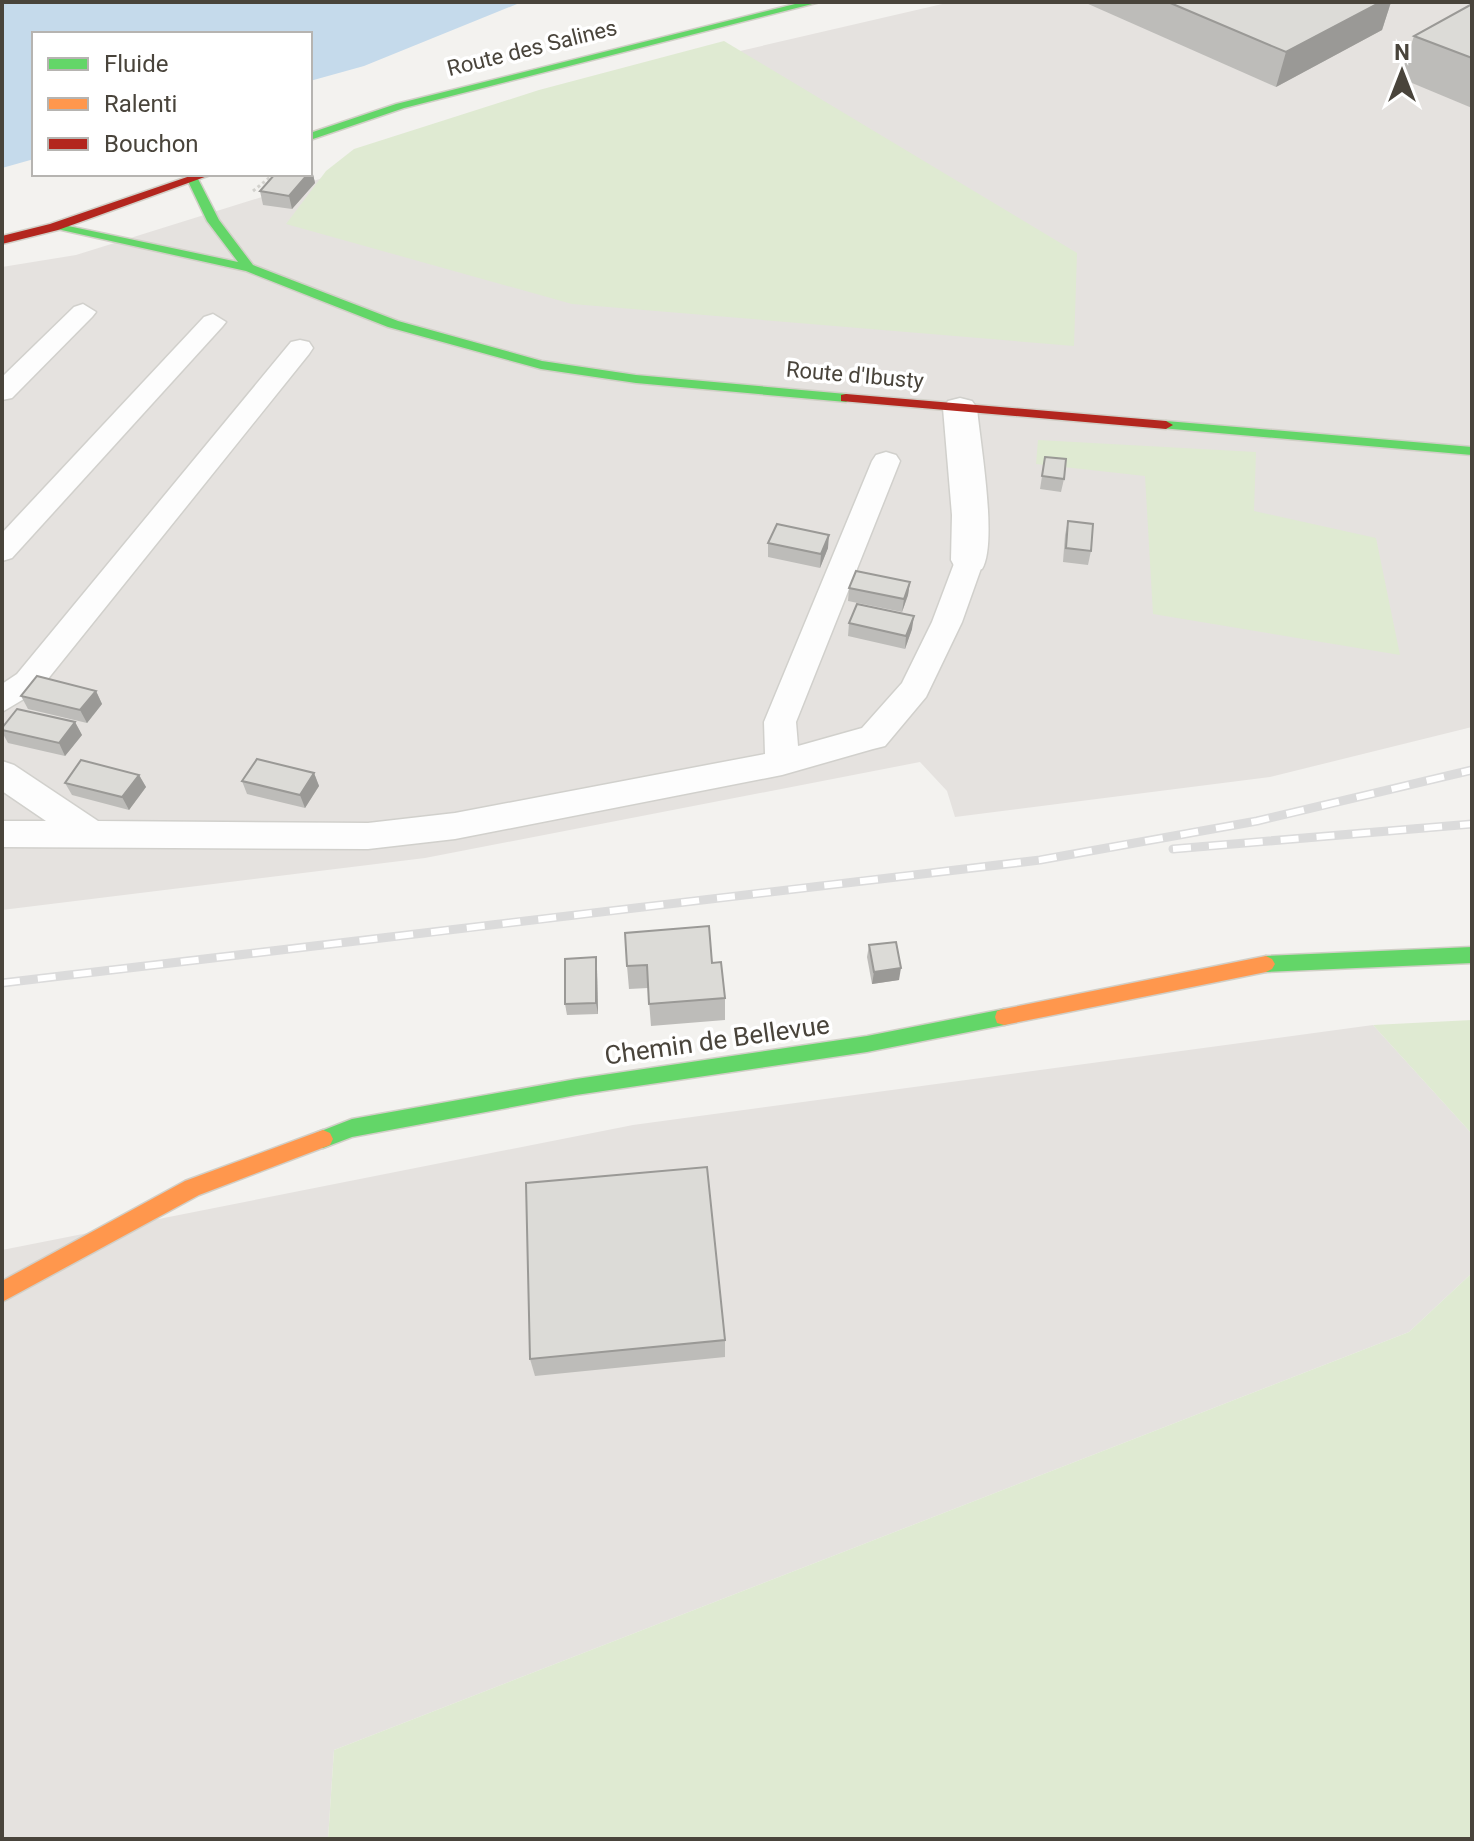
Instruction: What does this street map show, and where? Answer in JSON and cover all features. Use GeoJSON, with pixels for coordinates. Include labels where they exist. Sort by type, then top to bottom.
{"type":"FeatureCollection","features":[{"type":"Feature","properties":{"kind":"street","name":"Route des Salines"},"geometry":{"type":"LineString","coordinates":[[312,136],[400,106],[815,2]]}},
{"type":"Feature","properties":{"kind":"street"},"geometry":{"type":"LineString","coordinates":[[2,240],[54,227],[200,176],[213,221],[249,268]]}},
{"type":"Feature","properties":{"kind":"street","name":"Route d'Ibusty"},"geometry":{"type":"LineString","coordinates":[[54,227],[249,268],[393,324],[541,365],[636,379],[1472,451]]}},
{"type":"Feature","properties":{"kind":"street"},"geometry":{"type":"LineString","coordinates":[[960,408],[970,515],[969,560]]}},
{"type":"Feature","properties":{"kind":"street","name":"Chemin de Bellevue"},"geometry":{"type":"LineString","coordinates":[[2,1292],[192,1188],[352,1128],[576,1087],[867,1044],[1272,963],[1472,955]]}},
{"type":"Feature","properties":{"kind":"lane"},"geometry":{"type":"LineString","coordinates":[[2,392],[83,312]]}},
{"type":"Feature","properties":{"kind":"lane"},"geometry":{"type":"LineString","coordinates":[[2,551],[213,322]]}},
{"type":"Feature","properties":{"kind":"lane"},"geometry":{"type":"LineString","coordinates":[[2,700],[28,682],[300,348]]}},
{"type":"Feature","properties":{"kind":"lane"},"geometry":{"type":"LineString","coordinates":[[782,763],[780,722],[886,461]]}},
{"type":"Feature","properties":{"kind":"lane"},"geometry":{"type":"LineString","coordinates":[[2,834],[368,836],[455,826],[782,763],[873,737],[915,689],[947,622],[969,560]]}},
{"type":"Feature","properties":{"kind":"lane"},"geometry":{"type":"LineString","coordinates":[[2,774],[91,834]]}},
{"type":"Feature","properties":{"kind":"shaded area"},"geometry":{"type":"Polygon","coordinates":[[[951,2],[1472,2],[1472,727],[1270,777],[955,817],[947,791],[920,762],[425,858],[2,910],[2,267],[76,255],[701,60],[951,2]]]}},
{"type":"Feature","properties":{"kind":"shaded area"},"geometry":{"type":"Polygon","coordinates":[[[1373,1025],[1472,1134],[1472,1273],[1409,1332],[334,1750],[328,1839],[2,1839],[2,1250],[633,1125],[1373,1025]]]}},
{"type":"Feature","properties":{"kind":"green space"},"geometry":{"type":"Polygon","coordinates":[[[724,41],[1077,253],[1074,346],[572,304],[286,224],[326,171],[354,149],[539,90],[724,41]]]}},
{"type":"Feature","properties":{"kind":"green space"},"geometry":{"type":"Polygon","coordinates":[[[1038,440],[1256,452],[1254,511],[1376,538],[1400,655],[1153,614],[1145,476],[1036,464],[1038,440]]]}},
{"type":"Feature","properties":{"kind":"green space"},"geometry":{"type":"Polygon","coordinates":[[[1472,1020],[1472,1134],[1373,1025],[1472,1020]]]}},
{"type":"Feature","properties":{"kind":"green space"},"geometry":{"type":"Polygon","coordinates":[[[1472,1273],[1472,1839],[328,1839],[334,1750],[1409,1332],[1472,1273]]]}},
{"type":"Feature","properties":{"kind":"water"},"geometry":{"type":"Polygon","coordinates":[[[2,2],[522,2],[364,66],[312,80],[312,32],[32,32],[32,160],[2,168],[2,2]]]}},
{"type":"Feature","properties":{"kind":"building"},"geometry":{"type":"Polygon","coordinates":[[[1168,2],[1381,2],[1286,52],[1168,2]]]}},
{"type":"Feature","properties":{"kind":"building"},"geometry":{"type":"Polygon","coordinates":[[[1472,4],[1472,58],[1414,36],[1472,4]]]}},
{"type":"Feature","properties":{"kind":"building"},"geometry":{"type":"Polygon","coordinates":[[[273,176],[306,176],[289,196],[260,191],[273,176]]]}},
{"type":"Feature","properties":{"kind":"building"},"geometry":{"type":"Polygon","coordinates":[[[1045,457],[1066,459],[1064,479],[1042,476],[1045,457]]]}},
{"type":"Feature","properties":{"kind":"building"},"geometry":{"type":"Polygon","coordinates":[[[1068,521],[1093,524],[1091,551],[1066,548],[1068,521]]]}},
{"type":"Feature","properties":{"kind":"building"},"geometry":{"type":"Polygon","coordinates":[[[777,524],[829,535],[821,554],[768,543],[777,524]]]}},
{"type":"Feature","properties":{"kind":"building"},"geometry":{"type":"Polygon","coordinates":[[[856,571],[910,582],[904,599],[849,588],[856,571]]]}},
{"type":"Feature","properties":{"kind":"building"},"geometry":{"type":"Polygon","coordinates":[[[857,604],[914,616],[906,636],[849,623],[857,604]]]}},
{"type":"Feature","properties":{"kind":"building"},"geometry":{"type":"Polygon","coordinates":[[[37,676],[96,691],[80,710],[21,696],[37,676]]]}},
{"type":"Feature","properties":{"kind":"building"},"geometry":{"type":"Polygon","coordinates":[[[17,709],[75,722],[59,743],[2,730],[17,709]]]}},
{"type":"Feature","properties":{"kind":"building"},"geometry":{"type":"Polygon","coordinates":[[[257,759],[314,773],[300,795],[242,781],[257,759]]]}},
{"type":"Feature","properties":{"kind":"building"},"geometry":{"type":"Polygon","coordinates":[[[81,760],[139,775],[122,797],[65,783],[81,760]]]}},
{"type":"Feature","properties":{"kind":"building"},"geometry":{"type":"Polygon","coordinates":[[[709,926],[712,963],[721,962],[725,998],[649,1004],[647,965],[627,966],[625,933],[709,926]]]}},
{"type":"Feature","properties":{"kind":"building"},"geometry":{"type":"Polygon","coordinates":[[[896,942],[901,968],[874,972],[869,945],[896,942]]]}},
{"type":"Feature","properties":{"kind":"building"},"geometry":{"type":"Polygon","coordinates":[[[596,957],[596,1003],[565,1004],[565,959],[596,957]]]}},
{"type":"Feature","properties":{"kind":"building"},"geometry":{"type":"Polygon","coordinates":[[[707,1167],[725,1340],[530,1359],[526,1183],[707,1167]]]}},
{"type":"Feature","properties":{"kind":"railway"},"geometry":{"type":"LineString","coordinates":[[2,983],[1040,860],[1257,821],[1472,770]]}},
{"type":"Feature","properties":{"kind":"railway"},"geometry":{"type":"LineString","coordinates":[[1173,849],[1472,824]]}},
{"type":"Feature","properties":{"kind":"traffic: fast"},"geometry":{"type":"LineString","coordinates":[[312,136],[400,106],[815,2]]}},
{"type":"Feature","properties":{"kind":"traffic: fast"},"geometry":{"type":"LineString","coordinates":[[193,179],[213,221],[249,268]]}},
{"type":"Feature","properties":{"kind":"traffic: fast"},"geometry":{"type":"LineString","coordinates":[[54,227],[249,268],[393,324],[541,365],[636,379],[846,398]]}},
{"type":"Feature","properties":{"kind":"traffic: fast"},"geometry":{"type":"LineString","coordinates":[[1166,425],[1472,451]]}},
{"type":"Feature","properties":{"kind":"traffic: fast"},"geometry":{"type":"LineString","coordinates":[[1266,964],[1472,955]]}},
{"type":"Feature","properties":{"kind":"traffic: fast"},"geometry":{"type":"LineString","coordinates":[[323,1139],[352,1128],[576,1087],[867,1044],[1004,1017]]}},
{"type":"Feature","properties":{"kind":"traffic: slow"},"geometry":{"type":"LineString","coordinates":[[1004,1017],[1266,964]]}},
{"type":"Feature","properties":{"kind":"traffic: slow"},"geometry":{"type":"LineString","coordinates":[[2,1292],[192,1188],[323,1139]]}},
{"type":"Feature","properties":{"kind":"traffic: jam"},"geometry":{"type":"LineString","coordinates":[[2,240],[54,227],[201,176]]}},
{"type":"Feature","properties":{"kind":"traffic: jam"},"geometry":{"type":"LineString","coordinates":[[846,398],[1166,425]]}}]}
